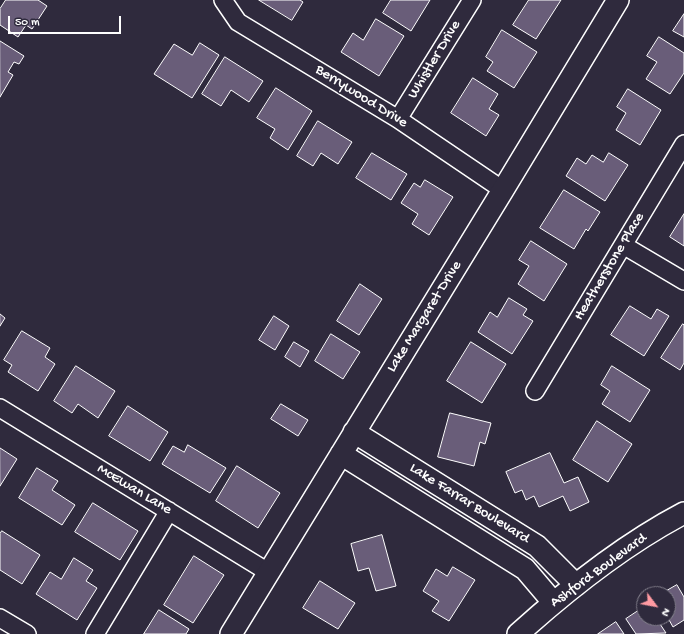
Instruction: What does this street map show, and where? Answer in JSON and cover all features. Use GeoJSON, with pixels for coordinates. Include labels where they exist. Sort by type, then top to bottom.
{"type":"FeatureCollection","features":[{"type":"Feature","properties":{"kind":"street","name":"Berrywood Drive"},"geometry":{"type":"LineString","coordinates":[[223,0],[238,22],[398,119],[503,190]]}},
{"type":"Feature","properties":{"kind":"street","name":"Whistler Drive"},"geometry":{"type":"LineString","coordinates":[[398,119],[472,0]]}},
{"type":"Feature","properties":{"kind":"street","name":"Lake Margaret Drive"},"geometry":{"type":"LineString","coordinates":[[231,634],[618,0]]}},
{"type":"Feature","properties":{"kind":"street","name":"Heatherstone Place"},"geometry":{"type":"LineString","coordinates":[[535,391],[684,144]]}},
{"type":"Feature","properties":{"kind":"street"},"geometry":{"type":"LineString","coordinates":[[623,246],[684,281]]}},
{"type":"Feature","properties":{"kind":"street","name":"McEwan Lane"},"geometry":{"type":"LineString","coordinates":[[0,408],[268,572]]}},
{"type":"Feature","properties":{"kind":"street","name":"Lake Farrar Boulevard"},"geometry":{"type":"LineString","coordinates":[[354,432],[537,546],[576,585]]}},
{"type":"Feature","properties":{"kind":"street","name":"Lake Farrar Boulevard"},"geometry":{"type":"LineString","coordinates":[[341,454],[525,569],[553,602]]}},
{"type":"Feature","properties":{"kind":"street"},"geometry":{"type":"LineString","coordinates":[[95,634],[169,511]]}},
{"type":"Feature","properties":{"kind":"street","name":"Ashford Boulevard"},"geometry":{"type":"LineString","coordinates":[[518,634],[553,602],[626,548],[684,513]]}},
{"type":"Feature","properties":{"kind":"street"},"geometry":{"type":"LineString","coordinates":[[0,618],[27,634]]}},
{"type":"Feature","properties":{"kind":"building"},"geometry":{"type":"Polygon","coordinates":[[[6,0],[38,0],[47,6],[32,29],[26,25],[18,37],[0,25],[0,9],[6,0]]]}},
{"type":"Feature","properties":{"kind":"building"},"geometry":{"type":"Polygon","coordinates":[[[259,0],[300,0],[303,2],[292,20],[259,0]]]}},
{"type":"Feature","properties":{"kind":"building"},"geometry":{"type":"Polygon","coordinates":[[[391,0],[430,0],[411,31],[383,13],[391,0]]]}},
{"type":"Feature","properties":{"kind":"building"},"geometry":{"type":"Polygon","coordinates":[[[529,0],[561,0],[536,39],[513,25],[529,0]]]}},
{"type":"Feature","properties":{"kind":"building"},"geometry":{"type":"Polygon","coordinates":[[[684,14],[684,37],[673,31],[684,14]]]}},
{"type":"Feature","properties":{"kind":"building"},"geometry":{"type":"Polygon","coordinates":[[[376,19],[404,36],[379,76],[341,52],[353,33],[363,40],[376,19]]]}},
{"type":"Feature","properties":{"kind":"building"},"geometry":{"type":"Polygon","coordinates":[[[502,30],[537,52],[514,88],[487,71],[493,62],[486,57],[502,30]]]}},
{"type":"Feature","properties":{"kind":"building"},"geometry":{"type":"Polygon","coordinates":[[[659,37],[684,53],[684,73],[670,94],[646,79],[657,62],[647,56],[659,37]]]}},
{"type":"Feature","properties":{"kind":"building"},"geometry":{"type":"Polygon","coordinates":[[[0,41],[24,56],[19,64],[14,62],[8,72],[13,75],[0,97],[0,41]]]}},
{"type":"Feature","properties":{"kind":"building"},"geometry":{"type":"Polygon","coordinates":[[[200,43],[219,55],[192,98],[154,74],[174,44],[192,55],[200,43]]]}},
{"type":"Feature","properties":{"kind":"building"},"geometry":{"type":"Polygon","coordinates":[[[225,57],[263,81],[249,102],[231,90],[221,106],[202,94],[225,57]]]}},
{"type":"Feature","properties":{"kind":"building"},"geometry":{"type":"Polygon","coordinates":[[[473,78],[498,94],[489,109],[499,115],[486,136],[451,113],[473,78]]]}},
{"type":"Feature","properties":{"kind":"building"},"geometry":{"type":"Polygon","coordinates":[[[276,88],[312,111],[288,150],[270,138],[275,129],[257,118],[276,88]]]}},
{"type":"Feature","properties":{"kind":"building"},"geometry":{"type":"Polygon","coordinates":[[[628,89],[661,110],[640,145],[616,130],[626,113],[617,107],[628,89]]]}},
{"type":"Feature","properties":{"kind":"building"},"geometry":{"type":"Polygon","coordinates":[[[318,121],[352,142],[338,164],[321,153],[313,166],[297,156],[318,121]]]}},
{"type":"Feature","properties":{"kind":"building"},"geometry":{"type":"Polygon","coordinates":[[[372,153],[407,174],[391,200],[356,178],[372,153]]]}},
{"type":"Feature","properties":{"kind":"building"},"geometry":{"type":"Polygon","coordinates":[[[609,153],[628,165],[605,201],[566,176],[577,158],[586,164],[592,155],[603,162],[609,153]]]}},
{"type":"Feature","properties":{"kind":"building"},"geometry":{"type":"Polygon","coordinates":[[[425,180],[453,197],[429,235],[412,224],[418,214],[401,203],[414,183],[420,187],[425,180]]]}},
{"type":"Feature","properties":{"kind":"building"},"geometry":{"type":"Polygon","coordinates":[[[564,190],[600,212],[588,231],[586,229],[574,249],[540,228],[564,190]]]}},
{"type":"Feature","properties":{"kind":"building"},"geometry":{"type":"Polygon","coordinates":[[[684,214],[684,246],[670,237],[684,214]]]}},
{"type":"Feature","properties":{"kind":"building"},"geometry":{"type":"Polygon","coordinates":[[[531,241],[567,264],[544,301],[518,284],[529,266],[519,260],[531,241]]]}},
{"type":"Feature","properties":{"kind":"building"},"geometry":{"type":"Polygon","coordinates":[[[360,284],[382,299],[359,335],[337,321],[360,284]]]}},
{"type":"Feature","properties":{"kind":"building"},"geometry":{"type":"Polygon","coordinates":[[[509,298],[527,309],[523,315],[533,321],[512,354],[478,332],[490,312],[497,317],[509,298]]]}},
{"type":"Feature","properties":{"kind":"building"},"geometry":{"type":"Polygon","coordinates":[[[630,306],[651,319],[657,309],[669,316],[644,356],[611,335],[630,306]]]}},
{"type":"Feature","properties":{"kind":"building"},"geometry":{"type":"Polygon","coordinates":[[[0,314],[5,318],[0,326],[0,314]]]}},
{"type":"Feature","properties":{"kind":"building"},"geometry":{"type":"Polygon","coordinates":[[[274,316],[289,326],[275,350],[259,340],[274,316]]]}},
{"type":"Feature","properties":{"kind":"building"},"geometry":{"type":"Polygon","coordinates":[[[683,324],[684,363],[680,370],[661,358],[683,324]]]}},
{"type":"Feature","properties":{"kind":"building"},"geometry":{"type":"Polygon","coordinates":[[[22,331],[50,348],[45,357],[55,364],[38,391],[8,372],[12,365],[4,360],[22,331]]]}},
{"type":"Feature","properties":{"kind":"building"},"geometry":{"type":"Polygon","coordinates":[[[331,334],[360,352],[343,379],[315,361],[331,334]]]}},
{"type":"Feature","properties":{"kind":"building"},"geometry":{"type":"Polygon","coordinates":[[[294,342],[309,351],[300,367],[285,357],[294,342]]]}},
{"type":"Feature","properties":{"kind":"building"},"geometry":{"type":"Polygon","coordinates":[[[471,342],[506,364],[482,403],[447,381],[471,342]]]}},
{"type":"Feature","properties":{"kind":"building"},"geometry":{"type":"Polygon","coordinates":[[[76,366],[115,391],[98,418],[78,404],[72,413],[54,401],[76,366]]]}},
{"type":"Feature","properties":{"kind":"building"},"geometry":{"type":"Polygon","coordinates":[[[612,366],[650,390],[630,422],[602,404],[610,391],[601,385],[612,366]]]}},
{"type":"Feature","properties":{"kind":"building"},"geometry":{"type":"Polygon","coordinates":[[[281,404],[308,420],[298,436],[271,419],[281,404]]]}},
{"type":"Feature","properties":{"kind":"building"},"geometry":{"type":"Polygon","coordinates":[[[128,406],[168,432],[150,461],[109,436],[128,406]]]}},
{"type":"Feature","properties":{"kind":"building"},"geometry":{"type":"Polygon","coordinates":[[[450,413],[491,423],[485,444],[480,442],[474,466],[438,457],[450,413]]]}},
{"type":"Feature","properties":{"kind":"building"},"geometry":{"type":"Polygon","coordinates":[[[597,421],[632,444],[608,482],[573,460],[597,421]]]}},
{"type":"Feature","properties":{"kind":"building"},"geometry":{"type":"Polygon","coordinates":[[[188,445],[226,468],[210,493],[162,464],[173,446],[184,452],[188,445]]]}},
{"type":"Feature","properties":{"kind":"building"},"geometry":{"type":"Polygon","coordinates":[[[0,448],[17,459],[0,486],[0,448]]]}},
{"type":"Feature","properties":{"kind":"building"},"geometry":{"type":"Polygon","coordinates":[[[550,453],[564,483],[578,477],[589,502],[570,511],[563,496],[539,507],[534,496],[526,500],[522,490],[515,493],[506,472],[550,453]]]}},
{"type":"Feature","properties":{"kind":"building"},"geometry":{"type":"Polygon","coordinates":[[[237,466],[280,493],[258,528],[216,501],[237,466]]]}},
{"type":"Feature","properties":{"kind":"building"},"geometry":{"type":"Polygon","coordinates":[[[37,468],[58,481],[52,490],[75,505],[62,525],[19,498],[37,468]]]}},
{"type":"Feature","properties":{"kind":"building"},"geometry":{"type":"Polygon","coordinates":[[[93,503],[138,531],[120,560],[75,532],[93,503]]]}},
{"type":"Feature","properties":{"kind":"building"},"geometry":{"type":"Polygon","coordinates":[[[2,531],[40,555],[22,584],[0,570],[0,534],[2,531]]]}},
{"type":"Feature","properties":{"kind":"building"},"geometry":{"type":"Polygon","coordinates":[[[382,535],[396,586],[376,591],[369,568],[358,571],[351,544],[382,535]]]}},
{"type":"Feature","properties":{"kind":"building"},"geometry":{"type":"Polygon","coordinates":[[[194,556],[224,575],[193,623],[164,605],[194,556]]]}},
{"type":"Feature","properties":{"kind":"building"},"geometry":{"type":"Polygon","coordinates":[[[74,558],[93,570],[86,581],[97,588],[77,620],[36,594],[50,572],[61,579],[74,558]]]}},
{"type":"Feature","properties":{"kind":"building"},"geometry":{"type":"Polygon","coordinates":[[[453,567],[475,580],[449,621],[432,611],[439,601],[423,591],[436,569],[447,576],[453,567]]]}},
{"type":"Feature","properties":{"kind":"building"},"geometry":{"type":"Polygon","coordinates":[[[320,581],[355,603],[338,629],[303,608],[320,581]]]}},
{"type":"Feature","properties":{"kind":"building"},"geometry":{"type":"Polygon","coordinates":[[[677,585],[684,597],[684,620],[676,625],[676,586],[677,585]]]}},
{"type":"Feature","properties":{"kind":"building"},"geometry":{"type":"Polygon","coordinates":[[[159,610],[189,629],[186,634],[144,634],[159,610]]]}},
{"type":"Feature","properties":{"kind":"building"},"geometry":{"type":"Polygon","coordinates":[[[636,612],[636,626],[661,626],[666,633],[636,634],[626,619],[636,612]]]}},
{"type":"Feature","properties":{"kind":"building"},"geometry":{"type":"Polygon","coordinates":[[[616,622],[624,634],[598,634],[616,622]]]}}]}
